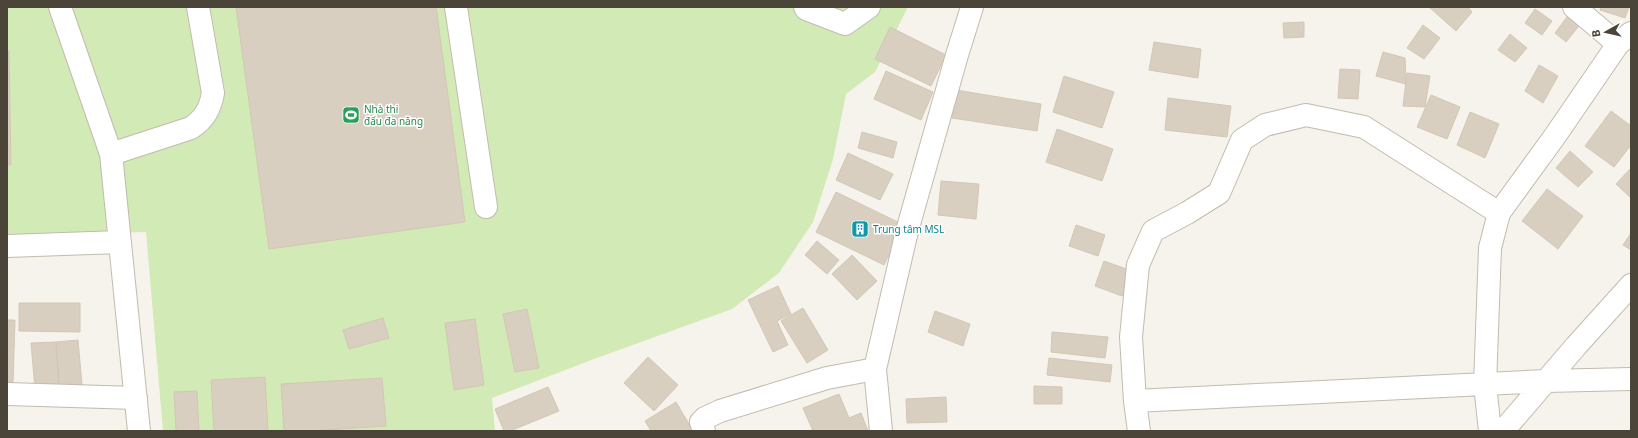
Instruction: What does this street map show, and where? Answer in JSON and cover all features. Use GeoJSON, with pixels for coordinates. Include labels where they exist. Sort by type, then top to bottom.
{"type":"FeatureCollection","features":[{"type":"Feature","properties":{"kind":"street"},"geometry":{"type":"LineString","coordinates":[[60,7],[111,154],[139,431]]}},
{"type":"Feature","properties":{"kind":"street"},"geometry":{"type":"LineString","coordinates":[[111,154],[187,130],[201,121],[207,114],[211,105],[213,93],[198,7]]}},
{"type":"Feature","properties":{"kind":"street"},"geometry":{"type":"LineString","coordinates":[[456,7],[486,207]]}},
{"type":"Feature","properties":{"kind":"street"},"geometry":{"type":"LineString","coordinates":[[805,7],[806,9],[846,24],[869,7]]}},
{"type":"Feature","properties":{"kind":"street"},"geometry":{"type":"LineString","coordinates":[[881,431],[874,368],[907,231],[956,55],[972,7]]}},
{"type":"Feature","properties":{"kind":"street"},"geometry":{"type":"LineString","coordinates":[[1490,431],[1485,385],[1490,248],[1499,213],[1624,38],[1574,7]]}},
{"type":"Feature","properties":{"kind":"street"},"geometry":{"type":"LineString","coordinates":[[1139,431],[1135,401],[1131,337],[1138,265],[1153,231],[1187,213],[1219,193],[1242,140],[1265,125],[1306,115],[1364,128],[1499,213]]}},
{"type":"Feature","properties":{"kind":"street"},"geometry":{"type":"LineString","coordinates":[[7,246],[120,242]]}},
{"type":"Feature","properties":{"kind":"street"},"geometry":{"type":"LineString","coordinates":[[1504,431],[1631,285]]}},
{"type":"Feature","properties":{"kind":"street"},"geometry":{"type":"LineString","coordinates":[[704,431],[701,422],[705,418],[720,411],[827,378],[874,368]]}},
{"type":"Feature","properties":{"kind":"street"},"geometry":{"type":"LineString","coordinates":[[1135,401],[1546,381],[1631,379]]}},
{"type":"Feature","properties":{"kind":"street"},"geometry":{"type":"LineString","coordinates":[[7,394],[136,398]]}},
{"type":"Feature","properties":{"kind":"green space"},"geometry":{"type":"Polygon","coordinates":[[[7,7],[908,7],[875,72],[846,94],[833,159],[813,222],[779,273],[732,309],[492,398],[495,431],[163,431],[146,232],[7,236],[7,7]]]}},
{"type":"Feature","properties":{"kind":"building","name":"Nhà thi đấu đa năng"},"geometry":{"type":"Polygon","coordinates":[[[236,7],[436,7],[465,222],[269,249],[236,7]]]}},
{"type":"Feature","properties":{"kind":"building"},"geometry":{"type":"Polygon","coordinates":[[[1429,7],[1468,7],[1472,12],[1456,31],[1429,7]]]}},
{"type":"Feature","properties":{"kind":"building"},"geometry":{"type":"Polygon","coordinates":[[[1601,7],[1629,7],[1625,18],[1600,10],[1601,7]]]}},
{"type":"Feature","properties":{"kind":"building"},"geometry":{"type":"Polygon","coordinates":[[[1535,9],[1552,21],[1542,35],[1525,23],[1535,9]]]}},
{"type":"Feature","properties":{"kind":"building"},"geometry":{"type":"Polygon","coordinates":[[[1570,13],[1586,17],[1566,42],[1555,33],[1570,13]]]}},
{"type":"Feature","properties":{"kind":"building"},"geometry":{"type":"Polygon","coordinates":[[[1304,22],[1304,37],[1284,38],[1283,23],[1304,22]]]}},
{"type":"Feature","properties":{"kind":"building"},"geometry":{"type":"Polygon","coordinates":[[[1423,25],[1440,38],[1424,59],[1407,48],[1423,25]]]}},
{"type":"Feature","properties":{"kind":"building"},"geometry":{"type":"Polygon","coordinates":[[[890,27],[946,55],[931,86],[875,59],[890,27]]]}},
{"type":"Feature","properties":{"kind":"building"},"geometry":{"type":"Polygon","coordinates":[[[1510,34],[1527,48],[1515,62],[1498,50],[1510,34]]]}},
{"type":"Feature","properties":{"kind":"building"},"geometry":{"type":"Polygon","coordinates":[[[1154,42],[1201,49],[1198,78],[1149,70],[1154,42]]]}},
{"type":"Feature","properties":{"kind":"building"},"geometry":{"type":"Polygon","coordinates":[[[7,51],[9,51],[11,165],[7,165],[7,51]]]}},
{"type":"Feature","properties":{"kind":"building"},"geometry":{"type":"Polygon","coordinates":[[[1383,52],[1405,58],[1406,84],[1376,76],[1383,52]]]}},
{"type":"Feature","properties":{"kind":"building"},"geometry":{"type":"Polygon","coordinates":[[[1539,65],[1558,76],[1543,103],[1525,91],[1539,65]]]}},
{"type":"Feature","properties":{"kind":"building"},"geometry":{"type":"Polygon","coordinates":[[[1340,69],[1360,70],[1358,99],[1338,98],[1340,69]]]}},
{"type":"Feature","properties":{"kind":"building"},"geometry":{"type":"Polygon","coordinates":[[[886,71],[933,92],[921,120],[874,99],[886,71]]]}},
{"type":"Feature","properties":{"kind":"building"},"geometry":{"type":"Polygon","coordinates":[[[1407,73],[1430,76],[1425,107],[1403,106],[1407,73]]]}},
{"type":"Feature","properties":{"kind":"building"},"geometry":{"type":"Polygon","coordinates":[[[1064,76],[1114,92],[1102,128],[1053,112],[1064,76]]]}},
{"type":"Feature","properties":{"kind":"building"},"geometry":{"type":"Polygon","coordinates":[[[956,90],[1041,104],[1037,131],[952,118],[956,90]]]}},
{"type":"Feature","properties":{"kind":"building"},"geometry":{"type":"Polygon","coordinates":[[[1431,95],[1460,107],[1447,139],[1417,127],[1431,95]]]}},
{"type":"Feature","properties":{"kind":"building"},"geometry":{"type":"Polygon","coordinates":[[[1168,98],[1231,106],[1227,137],[1165,130],[1168,98]]]}},
{"type":"Feature","properties":{"kind":"building"},"geometry":{"type":"Polygon","coordinates":[[[1611,111],[1631,126],[1631,145],[1614,167],[1585,146],[1611,111]]]}},
{"type":"Feature","properties":{"kind":"building"},"geometry":{"type":"Polygon","coordinates":[[[1470,112],[1499,124],[1485,158],[1457,145],[1470,112]]]}},
{"type":"Feature","properties":{"kind":"building"},"geometry":{"type":"Polygon","coordinates":[[[1057,129],[1113,149],[1102,181],[1046,162],[1057,129]]]}},
{"type":"Feature","properties":{"kind":"building"},"geometry":{"type":"Polygon","coordinates":[[[862,132],[897,142],[893,158],[858,148],[862,132]]]}},
{"type":"Feature","properties":{"kind":"building"},"geometry":{"type":"Polygon","coordinates":[[[1570,151],[1593,172],[1578,187],[1556,168],[1570,151]]]}},
{"type":"Feature","properties":{"kind":"building"},"geometry":{"type":"Polygon","coordinates":[[[848,153],[893,174],[880,200],[836,180],[848,153]]]}},
{"type":"Feature","properties":{"kind":"building"},"geometry":{"type":"Polygon","coordinates":[[[1631,168],[1631,198],[1616,184],[1631,168]]]}},
{"type":"Feature","properties":{"kind":"building"},"geometry":{"type":"Polygon","coordinates":[[[941,181],[979,184],[976,219],[938,215],[941,181]]]}},
{"type":"Feature","properties":{"kind":"building"},"geometry":{"type":"Polygon","coordinates":[[[1547,189],[1583,216],[1558,249],[1522,221],[1547,189]]]}},
{"type":"Feature","properties":{"kind":"building","name":"Trung tâm MSL"},"geometry":{"type":"Polygon","coordinates":[[[836,192],[904,225],[884,265],[816,232],[836,192]]]}},
{"type":"Feature","properties":{"kind":"building"},"geometry":{"type":"Polygon","coordinates":[[[1076,225],[1105,235],[1098,256],[1069,246],[1076,225]]]}},
{"type":"Feature","properties":{"kind":"building"},"geometry":{"type":"Polygon","coordinates":[[[1631,233],[1631,250],[1623,245],[1631,233]]]}},
{"type":"Feature","properties":{"kind":"building"},"geometry":{"type":"Polygon","coordinates":[[[817,241],[839,260],[827,274],[805,255],[817,241]]]}},
{"type":"Feature","properties":{"kind":"building"},"geometry":{"type":"Polygon","coordinates":[[[852,255],[877,281],[857,300],[832,274],[852,255]]]}},
{"type":"Feature","properties":{"kind":"building"},"geometry":{"type":"Polygon","coordinates":[[[1104,261],[1132,271],[1122,296],[1095,286],[1104,261]]]}},
{"type":"Feature","properties":{"kind":"building"},"geometry":{"type":"Polygon","coordinates":[[[778,286],[791,314],[777,321],[788,345],[773,352],[748,300],[778,286]]]}},
{"type":"Feature","properties":{"kind":"building"},"geometry":{"type":"Polygon","coordinates":[[[19,303],[80,303],[80,332],[19,331],[19,303]]]}},
{"type":"Feature","properties":{"kind":"building"},"geometry":{"type":"Polygon","coordinates":[[[803,308],[828,350],[807,363],[781,321],[803,308]]]}},
{"type":"Feature","properties":{"kind":"building"},"geometry":{"type":"Polygon","coordinates":[[[527,309],[539,368],[515,372],[503,314],[527,309]]]}},
{"type":"Feature","properties":{"kind":"building"},"geometry":{"type":"Polygon","coordinates":[[[935,311],[970,324],[963,346],[928,332],[935,311]]]}},
{"type":"Feature","properties":{"kind":"building"},"geometry":{"type":"Polygon","coordinates":[[[383,318],[389,338],[349,349],[343,330],[383,318]]]}},
{"type":"Feature","properties":{"kind":"building"},"geometry":{"type":"Polygon","coordinates":[[[475,319],[484,385],[454,390],[445,323],[475,319]]]}},
{"type":"Feature","properties":{"kind":"building"},"geometry":{"type":"Polygon","coordinates":[[[7,320],[15,320],[13,382],[7,382],[7,320]]]}},
{"type":"Feature","properties":{"kind":"building"},"geometry":{"type":"Polygon","coordinates":[[[1052,332],[1108,337],[1105,358],[1051,352],[1052,332]]]}},
{"type":"Feature","properties":{"kind":"building"},"geometry":{"type":"Polygon","coordinates":[[[78,340],[83,396],[59,387],[56,342],[78,340]]]}},
{"type":"Feature","properties":{"kind":"building"},"geometry":{"type":"Polygon","coordinates":[[[56,342],[59,387],[35,389],[31,343],[56,342]]]}},
{"type":"Feature","properties":{"kind":"building"},"geometry":{"type":"Polygon","coordinates":[[[648,357],[678,385],[654,411],[624,383],[648,357]]]}},
{"type":"Feature","properties":{"kind":"building"},"geometry":{"type":"Polygon","coordinates":[[[1049,358],[1112,365],[1110,382],[1047,375],[1049,358]]]}},
{"type":"Feature","properties":{"kind":"building"},"geometry":{"type":"Polygon","coordinates":[[[265,377],[268,431],[214,431],[211,380],[265,377]]]}},
{"type":"Feature","properties":{"kind":"building"},"geometry":{"type":"Polygon","coordinates":[[[382,378],[386,426],[309,431],[284,431],[281,384],[382,378]]]}},
{"type":"Feature","properties":{"kind":"building"},"geometry":{"type":"Polygon","coordinates":[[[1034,386],[1062,387],[1062,404],[1034,404],[1034,386]]]}},
{"type":"Feature","properties":{"kind":"building"},"geometry":{"type":"Polygon","coordinates":[[[548,387],[559,411],[510,431],[504,431],[495,409],[548,387]]]}},
{"type":"Feature","properties":{"kind":"building"},"geometry":{"type":"Polygon","coordinates":[[[197,391],[199,431],[176,431],[174,392],[197,391]]]}},
{"type":"Feature","properties":{"kind":"building"},"geometry":{"type":"Polygon","coordinates":[[[839,394],[849,418],[861,413],[868,431],[813,431],[803,408],[839,394]]]}},
{"type":"Feature","properties":{"kind":"building"},"geometry":{"type":"Polygon","coordinates":[[[946,397],[947,422],[907,423],[906,399],[946,397]]]}},
{"type":"Feature","properties":{"kind":"building"},"geometry":{"type":"Polygon","coordinates":[[[676,402],[693,431],[651,431],[645,421],[676,402]]]}},
{"type":"Feature","properties":{"kind":"place","name":"Nhà thi đấu đa năng"},"geometry":{"type":"Point","coordinates":[351,115]}},
{"type":"Feature","properties":{"kind":"place","name":"Trung tâm MSL"},"geometry":{"type":"Point","coordinates":[860,229]}}]}
